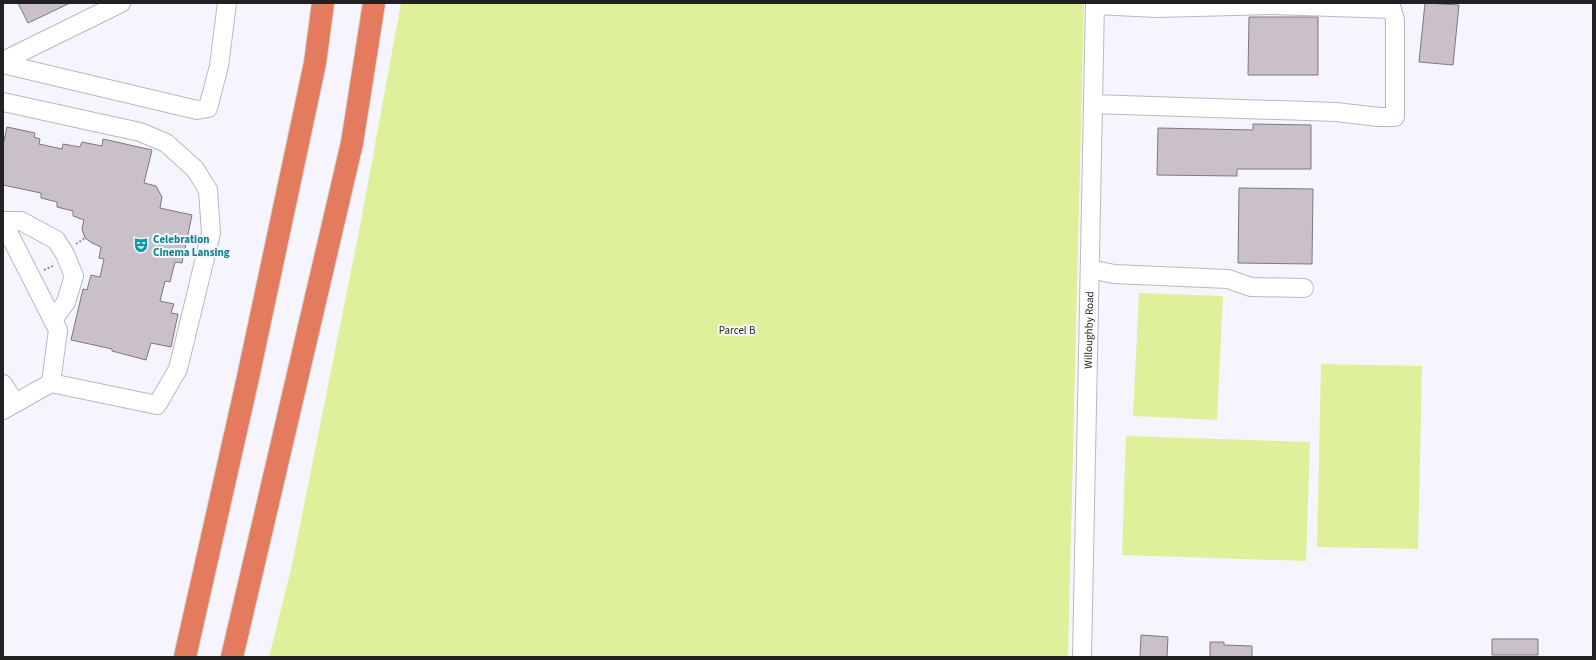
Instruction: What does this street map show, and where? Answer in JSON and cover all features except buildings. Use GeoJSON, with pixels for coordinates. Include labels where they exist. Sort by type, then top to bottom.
{"type":"FeatureCollection","features":[{"type":"Feature","properties":{"kind":"highway"},"geometry":{"type":"LineString","coordinates":[[185,657],[249,374],[315,63],[323,3]]}},
{"type":"Feature","properties":{"kind":"highway"},"geometry":{"type":"LineString","coordinates":[[232,657],[352,143],[374,3]]}},
{"type":"Feature","properties":{"kind":"street"},"geometry":{"type":"LineString","coordinates":[[3,63],[121,3]]}},
{"type":"Feature","properties":{"kind":"street"},"geometry":{"type":"LineString","coordinates":[[3,63],[197,110],[208,108],[219,66],[227,3]]}},
{"type":"Feature","properties":{"kind":"street"},"geometry":{"type":"LineString","coordinates":[[1093,104],[1336,112],[1379,117],[1395,117],[1395,20],[1392,9],[1273,5],[1157,8],[1095,4]]}},
{"type":"Feature","properties":{"kind":"street","name":"Willoughby Road"},"geometry":{"type":"LineString","coordinates":[[1082,657],[1095,4]]}},
{"type":"Feature","properties":{"kind":"street"},"geometry":{"type":"LineString","coordinates":[[3,102],[140,132],[166,143],[195,169],[208,190],[211,233],[178,369],[157,405],[51,383],[9,406],[3,384]]}},
{"type":"Feature","properties":{"kind":"street"},"geometry":{"type":"LineString","coordinates":[[51,383],[58,330],[3,221],[21,221],[56,240],[65,254],[74,276],[66,302],[53,320]]}},
{"type":"Feature","properties":{"kind":"street"},"geometry":{"type":"LineString","coordinates":[[1090,269],[1114,274],[1228,279],[1252,287],[1304,288]]}},
{"type":"Feature","properties":{"kind":"green space","name":"Parcel B"},"geometry":{"type":"Polygon","coordinates":[[[401,3],[1084,3],[1068,657],[269,657],[292,565],[361,221],[401,3]]]}},
{"type":"Feature","properties":{"kind":"green space"},"geometry":{"type":"Polygon","coordinates":[[[1139,293],[1223,296],[1217,420],[1133,416],[1139,293]]]}},
{"type":"Feature","properties":{"kind":"green space"},"geometry":{"type":"Polygon","coordinates":[[[1321,364],[1422,366],[1418,549],[1317,547],[1321,364]]]}},
{"type":"Feature","properties":{"kind":"green space"},"geometry":{"type":"Polygon","coordinates":[[[1126,436],[1310,442],[1306,561],[1122,555],[1126,436]]]}},
{"type":"Feature","properties":{"kind":"place","name":"Celebration Cinema Lansing"},"geometry":{"type":"Point","coordinates":[141,245]}}]}
